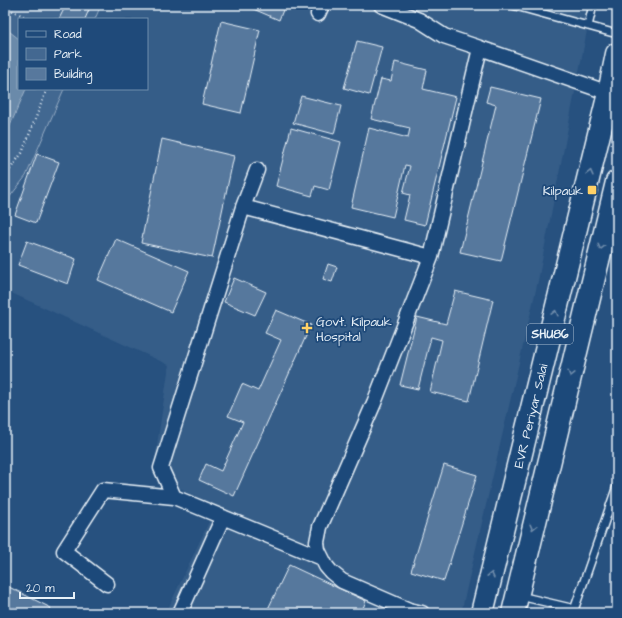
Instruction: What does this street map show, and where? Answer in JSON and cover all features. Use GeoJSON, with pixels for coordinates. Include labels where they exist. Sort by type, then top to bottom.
{"type":"FeatureCollection","features":[{"type":"Feature","properties":{"kind":"main road","name":"EVR Periyar Salai"},"geometry":{"type":"LineString","coordinates":[[482,613],[609,93],[617,54]]}},
{"type":"Feature","properties":{"kind":"main road","name":"SHU86"},"geometry":{"type":"LineString","coordinates":[[515,604],[617,182]]}},
{"type":"Feature","properties":{"kind":"main road"},"geometry":{"type":"LineString","coordinates":[[511,494],[540,499]]}},
{"type":"Feature","properties":{"kind":"street"},"geometry":{"type":"LineString","coordinates":[[380,5],[419,20],[448,37],[609,93]]}},
{"type":"Feature","properties":{"kind":"street"},"geometry":{"type":"LineString","coordinates":[[422,613],[409,610],[342,581],[331,572],[322,558],[318,550],[317,542],[320,527],[374,403],[431,257],[480,48]]}},
{"type":"Feature","properties":{"kind":"street"},"geometry":{"type":"LineString","coordinates":[[174,497],[161,468],[242,207],[257,170]]}},
{"type":"Feature","properties":{"kind":"street"},"geometry":{"type":"LineString","coordinates":[[242,207],[431,257]]}},
{"type":"Feature","properties":{"kind":"street"},"geometry":{"type":"LineString","coordinates":[[106,584],[64,551],[104,490],[174,497],[322,558]]}},
{"type":"Feature","properties":{"kind":"street"},"geometry":{"type":"LineString","coordinates":[[180,613],[223,517]]}},
{"type":"Feature","properties":{"kind":"lane"},"geometry":{"type":"LineString","coordinates":[[512,5],[617,34]]}},
{"type":"Feature","properties":{"kind":"lane"},"geometry":{"type":"LineString","coordinates":[[588,26],[593,5]]}},
{"type":"Feature","properties":{"kind":"lane"},"geometry":{"type":"LineString","coordinates":[[515,604],[574,611],[617,486]]}},
{"type":"Feature","properties":{"kind":"path"},"geometry":{"type":"LineString","coordinates":[[5,7],[27,18]]}},
{"type":"Feature","properties":{"kind":"path"},"geometry":{"type":"LineString","coordinates":[[5,176],[22,153],[47,90]]}},
{"type":"Feature","properties":{"kind":"shaded area","name":"Govt. Kilpauk Hospital"},"geometry":{"type":"Polygon","coordinates":[[[101,5],[592,5],[538,281],[461,613],[166,613],[215,509],[153,472],[169,365],[5,290],[5,203],[26,176],[64,90],[148,90],[148,18],[95,18],[101,5]]]}},
{"type":"Feature","properties":{"kind":"shaded area"},"geometry":{"type":"Polygon","coordinates":[[[5,28],[18,38],[18,90],[26,90],[5,137],[5,28]]]}},
{"type":"Feature","properties":{"kind":"green space"},"geometry":{"type":"Polygon","coordinates":[[[5,5],[101,5],[95,18],[18,18],[18,90],[64,90],[26,176],[5,203],[5,5]]]}},
{"type":"Feature","properties":{"kind":"building"},"geometry":{"type":"Polygon","coordinates":[[[66,5],[91,5],[85,18],[60,18],[66,5]]]}},
{"type":"Feature","properties":{"kind":"building"},"geometry":{"type":"Polygon","coordinates":[[[244,5],[285,5],[279,20],[244,5]]]}},
{"type":"Feature","properties":{"kind":"building"},"geometry":{"type":"Polygon","coordinates":[[[221,21],[260,30],[241,113],[202,104],[221,21]]]}},
{"type":"Feature","properties":{"kind":"building"},"geometry":{"type":"Polygon","coordinates":[[[357,41],[382,47],[369,95],[344,88],[357,41]]]}},
{"type":"Feature","properties":{"kind":"building"},"geometry":{"type":"Polygon","coordinates":[[[395,62],[427,70],[423,89],[456,97],[425,225],[404,220],[410,195],[403,193],[410,166],[405,165],[393,217],[351,207],[369,128],[408,138],[410,128],[371,119],[381,79],[391,81],[395,62]]]}},
{"type":"Feature","properties":{"kind":"building"},"geometry":{"type":"Polygon","coordinates":[[[490,87],[541,99],[501,261],[460,252],[496,105],[486,102],[490,87]]]}},
{"type":"Feature","properties":{"kind":"building"},"geometry":{"type":"Polygon","coordinates":[[[301,96],[341,106],[334,134],[293,123],[301,96]]]}},
{"type":"Feature","properties":{"kind":"building"},"geometry":{"type":"Polygon","coordinates":[[[291,128],[341,142],[329,190],[315,186],[312,196],[276,186],[291,128]]]}},
{"type":"Feature","properties":{"kind":"building"},"geometry":{"type":"Polygon","coordinates":[[[162,139],[234,156],[212,258],[141,243],[162,139]]]}},
{"type":"Feature","properties":{"kind":"building"},"geometry":{"type":"Polygon","coordinates":[[[37,154],[59,162],[36,223],[15,215],[37,154]]]}},
{"type":"Feature","properties":{"kind":"building"},"geometry":{"type":"Polygon","coordinates":[[[116,239],[189,271],[171,312],[98,280],[116,239]]]}},
{"type":"Feature","properties":{"kind":"building"},"geometry":{"type":"Polygon","coordinates":[[[27,241],[76,259],[68,284],[18,265],[27,241]]]}},
{"type":"Feature","properties":{"kind":"building"},"geometry":{"type":"Polygon","coordinates":[[[328,264],[337,267],[332,282],[323,279],[328,264]]]}},
{"type":"Feature","properties":{"kind":"building"},"geometry":{"type":"Polygon","coordinates":[[[234,278],[266,292],[255,315],[224,302],[234,278]]]}},
{"type":"Feature","properties":{"kind":"building"},"geometry":{"type":"Polygon","coordinates":[[[455,291],[493,300],[469,401],[430,392],[442,340],[431,337],[418,389],[400,385],[417,317],[446,324],[455,291]]]}},
{"type":"Feature","properties":{"kind":"building"},"geometry":{"type":"Polygon","coordinates":[[[276,310],[311,325],[234,496],[199,480],[206,464],[221,471],[243,422],[228,416],[242,384],[258,391],[281,340],[265,333],[276,310]]]}},
{"type":"Feature","properties":{"kind":"building"},"geometry":{"type":"Polygon","coordinates":[[[444,465],[477,475],[444,581],[411,571],[444,465]]]}},
{"type":"Feature","properties":{"kind":"building"},"geometry":{"type":"Polygon","coordinates":[[[289,565],[366,601],[361,613],[266,613],[289,565]]]}},
{"type":"Feature","properties":{"kind":"building"},"geometry":{"type":"Polygon","coordinates":[[[5,585],[51,608],[48,613],[10,613],[5,611],[5,585]]]}},
{"type":"Feature","properties":{"kind":"building"},"geometry":{"type":"Polygon","coordinates":[[[617,598],[617,613],[612,613],[617,598]]]}},
{"type":"Feature","properties":{"kind":"place","name":"Kilpauk"},"geometry":{"type":"Point","coordinates":[592,190]}},
{"type":"Feature","properties":{"kind":"place","name":"Govt. Kilpauk Hospital"},"geometry":{"type":"Point","coordinates":[307,328]}}]}
